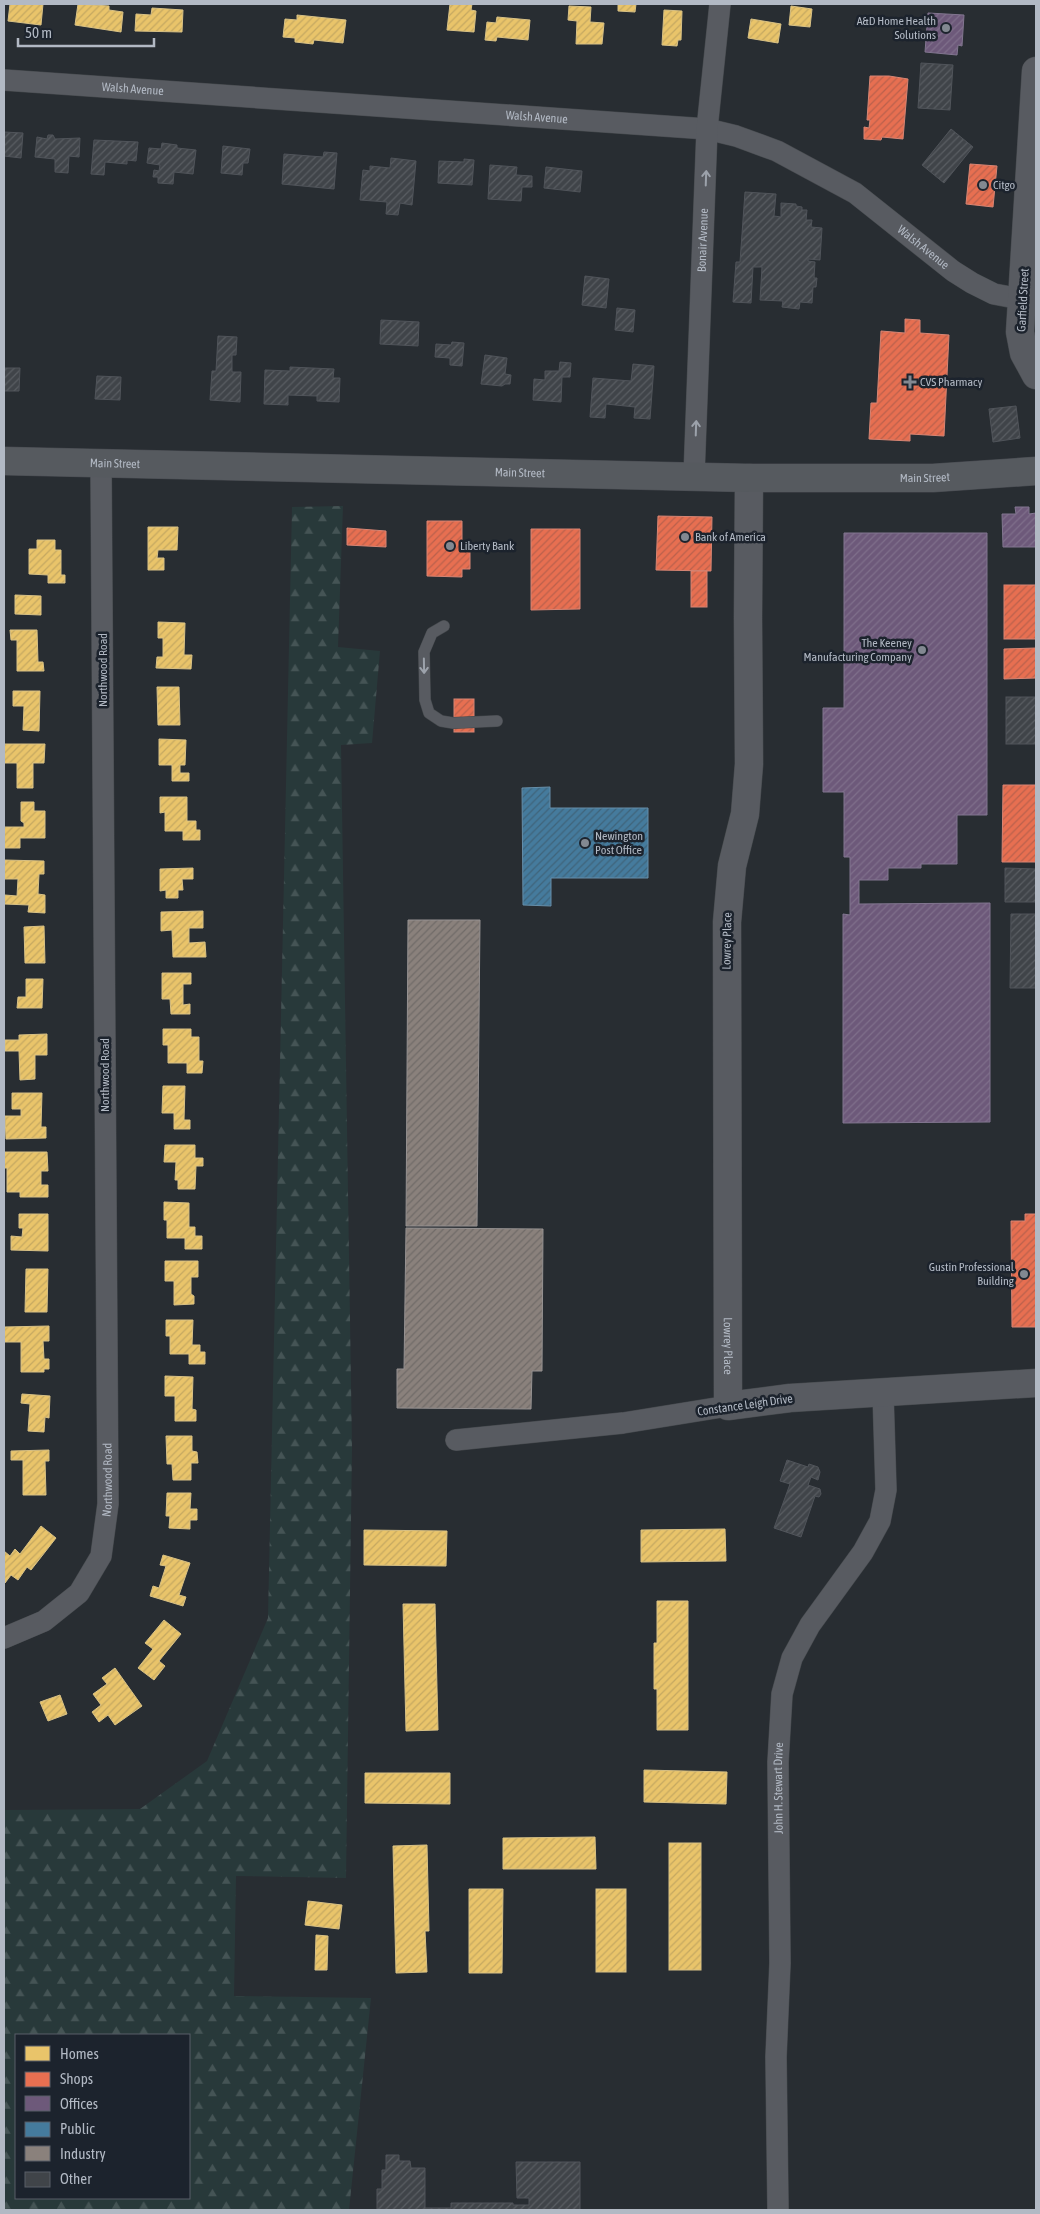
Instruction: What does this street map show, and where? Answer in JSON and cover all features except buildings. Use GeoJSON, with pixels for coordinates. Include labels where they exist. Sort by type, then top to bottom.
{"type":"FeatureCollection","features":[{"type":"Feature","properties":{"kind":"main road","name":"Main Street"},"geometry":{"type":"LineString","coordinates":[[4,461],[749,478],[933,478],[1036,471]]}},
{"type":"Feature","properties":{"kind":"street","name":"Bonair Avenue"},"geometry":{"type":"LineString","coordinates":[[694,476],[708,129],[720,4]]}},
{"type":"Feature","properties":{"kind":"street","name":"Garfield Street"},"geometry":{"type":"LineString","coordinates":[[1036,71],[1020,332],[1024,353],[1036,375]]}},
{"type":"Feature","properties":{"kind":"street","name":"Walsh Avenue"},"geometry":{"type":"LineString","coordinates":[[4,80],[708,129],[736,136],[777,151],[855,193],[972,283],[994,294],[1022,298]]}},
{"type":"Feature","properties":{"kind":"street","name":"Northwood Road"},"geometry":{"type":"LineString","coordinates":[[4,1638],[44,1621],[79,1593],[101,1556],[108,1504],[101,462]]}},
{"type":"Feature","properties":{"kind":"street","name":"Lowrey Place"},"geometry":{"type":"LineString","coordinates":[[728,1406],[727,922],[732,866],[745,814],[750,764],[749,478]]}},
{"type":"Feature","properties":{"kind":"street","name":"Constance Leigh Drive"},"geometry":{"type":"LineString","coordinates":[[456,1440],[623,1423],[790,1398],[1036,1383]]}},
{"type":"Feature","properties":{"kind":"street","name":"John H. Stewart Drive"},"geometry":{"type":"LineString","coordinates":[[778,2210],[776,2057],[780,1963],[778,1762],[782,1694],[792,1658],[810,1625],[863,1552],[880,1521],[886,1490],[883,1393]]}},
{"type":"Feature","properties":{"kind":"lane"},"geometry":{"type":"LineString","coordinates":[[444,626],[432,633],[424,652],[425,700],[429,712],[440,722],[497,721]]}},
{"type":"Feature","properties":{"kind":"green space"},"geometry":{"type":"Polygon","coordinates":[[[343,506],[338,647],[380,651],[372,743],[341,745],[352,1448],[346,1878],[236,1876],[234,1996],[371,1998],[349,2210],[4,2210],[4,1810],[140,1809],[207,1761],[268,1618],[292,507],[343,506]]]}},
{"type":"Feature","properties":{"kind":"place","name":"A&D Home Health Solutions"},"geometry":{"type":"Point","coordinates":[946,28]}},
{"type":"Feature","properties":{"kind":"place","name":"Citgo"},"geometry":{"type":"Point","coordinates":[983,185]}},
{"type":"Feature","properties":{"kind":"place","name":"CVS Pharmacy"},"geometry":{"type":"Point","coordinates":[910,382]}},
{"type":"Feature","properties":{"kind":"place","name":"Bank of America"},"geometry":{"type":"Point","coordinates":[685,537]}},
{"type":"Feature","properties":{"kind":"place","name":"Liberty Bank"},"geometry":{"type":"Point","coordinates":[450,546]}},
{"type":"Feature","properties":{"kind":"place","name":"The Keeney Manufacturing Company"},"geometry":{"type":"Point","coordinates":[922,650]}},
{"type":"Feature","properties":{"kind":"place","name":"Newington Post Office"},"geometry":{"type":"Point","coordinates":[585,843]}},
{"type":"Feature","properties":{"kind":"place","name":"Gustin Professional Building"},"geometry":{"type":"Point","coordinates":[1024,1274]}}]}
